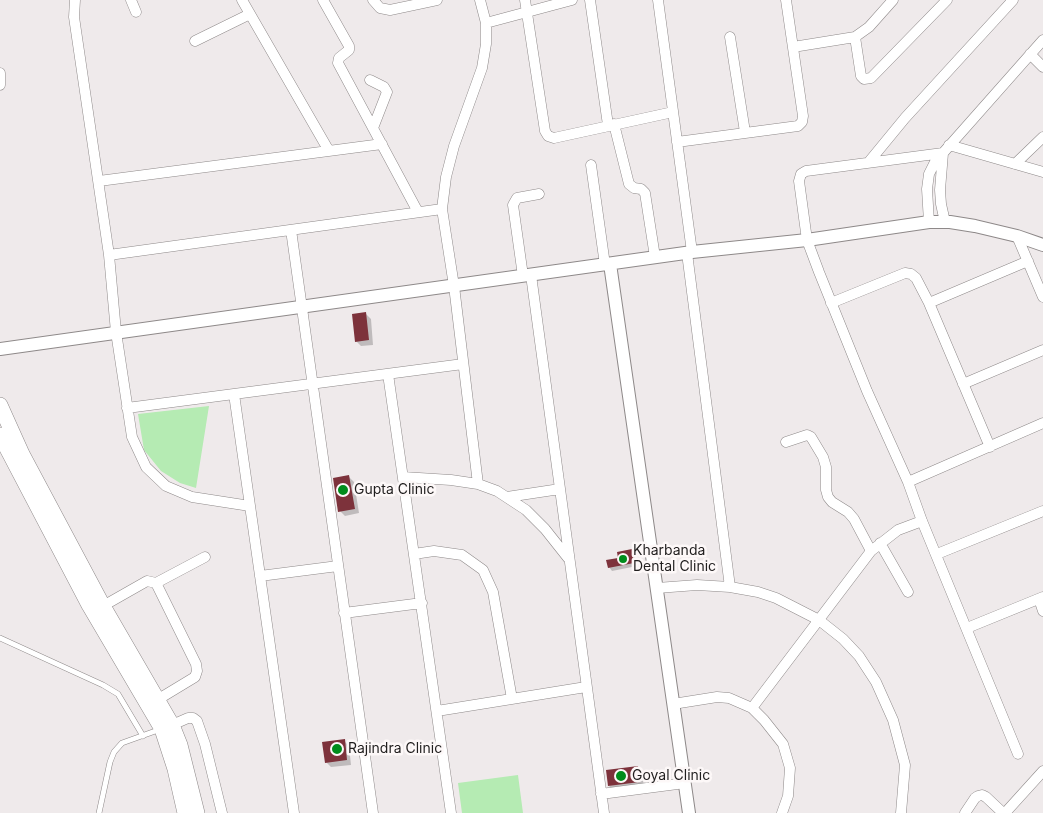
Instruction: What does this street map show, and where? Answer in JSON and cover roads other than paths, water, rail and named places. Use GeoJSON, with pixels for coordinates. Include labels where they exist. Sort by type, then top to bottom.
{"type":"FeatureCollection","features":[{"type":"Feature","properties":{"kind":"main road"},"geometry":{"type":"LineString","coordinates":[[0,405],[22,454],[97,603],[158,700],[167,727],[185,813]]}},
{"type":"Feature","properties":{"kind":"main road"},"geometry":{"type":"LineString","coordinates":[[0,435],[182,752],[197,813]]}},
{"type":"Feature","properties":{"kind":"street"},"geometry":{"type":"LineString","coordinates":[[75,0],[74,17],[99,181],[109,254],[116,332],[132,437],[146,467],[166,486],[192,497],[250,506]]}},
{"type":"Feature","properties":{"kind":"street"},"geometry":{"type":"LineString","coordinates":[[131,0],[136,12]]}},
{"type":"Feature","properties":{"kind":"street"},"geometry":{"type":"LineString","coordinates":[[242,0],[328,151]]}},
{"type":"Feature","properties":{"kind":"street"},"geometry":{"type":"LineString","coordinates":[[323,0],[349,46],[349,50],[339,58],[338,63],[418,212]]}},
{"type":"Feature","properties":{"kind":"street"},"geometry":{"type":"LineString","coordinates":[[373,0],[380,8],[390,10],[437,0]]}},
{"type":"Feature","properties":{"kind":"street"},"geometry":{"type":"LineString","coordinates":[[478,484],[454,286],[442,209],[446,177],[454,146],[482,68],[486,44],[486,23],[480,0]]}},
{"type":"Feature","properties":{"kind":"street"},"geometry":{"type":"LineString","coordinates":[[525,0],[545,131],[548,136],[554,138],[673,112]]}},
{"type":"Feature","properties":{"kind":"street"},"geometry":{"type":"LineString","coordinates":[[486,23],[572,0]]}},
{"type":"Feature","properties":{"kind":"street"},"geometry":{"type":"LineString","coordinates":[[590,0],[611,125],[629,184],[631,187],[641,189],[645,193],[655,257]]}},
{"type":"Feature","properties":{"kind":"street"},"geometry":{"type":"LineString","coordinates":[[658,0],[677,142],[730,586]]}},
{"type":"Feature","properties":{"kind":"street"},"geometry":{"type":"LineString","coordinates":[[677,142],[798,126],[802,122],[803,116],[786,0]]}},
{"type":"Feature","properties":{"kind":"street"},"geometry":{"type":"LineString","coordinates":[[793,47],[855,37],[869,27],[893,0]]}},
{"type":"Feature","properties":{"kind":"street"},"geometry":{"type":"LineString","coordinates":[[868,163],[905,118],[1013,0]]}},
{"type":"Feature","properties":{"kind":"street"},"geometry":{"type":"LineString","coordinates":[[855,37],[861,76],[864,79],[871,78],[945,1]]}},
{"type":"Feature","properties":{"kind":"street"},"geometry":{"type":"LineString","coordinates":[[195,41],[250,14]]}},
{"type":"Feature","properties":{"kind":"street"},"geometry":{"type":"LineString","coordinates":[[730,37],[745,132]]}},
{"type":"Feature","properties":{"kind":"street"},"geometry":{"type":"LineString","coordinates":[[929,222],[927,189],[929,174],[934,162],[1043,40]]}},
{"type":"Feature","properties":{"kind":"street"},"geometry":{"type":"LineString","coordinates":[[1030,54],[1043,67]]}},
{"type":"Feature","properties":{"kind":"street"},"geometry":{"type":"LineString","coordinates":[[0,73],[0,85]]}},
{"type":"Feature","properties":{"kind":"street"},"geometry":{"type":"LineString","coordinates":[[370,80],[384,88],[387,92],[373,128]]}},
{"type":"Feature","properties":{"kind":"street"},"geometry":{"type":"LineString","coordinates":[[1015,164],[1043,137]]}},
{"type":"Feature","properties":{"kind":"street"},"geometry":{"type":"LineString","coordinates":[[99,181],[382,144]]}},
{"type":"Feature","properties":{"kind":"street"},"geometry":{"type":"LineString","coordinates":[[945,222],[940,204],[940,190],[946,149]]}},
{"type":"Feature","properties":{"kind":"street"},"geometry":{"type":"LineString","coordinates":[[1018,754],[922,521],[908,482],[867,391],[806,240],[799,181],[801,174],[806,171],[868,163],[946,149],[1043,172]]}},
{"type":"Feature","properties":{"kind":"street"},"geometry":{"type":"LineString","coordinates":[[591,165],[608,264],[689,813]]}},
{"type":"Feature","properties":{"kind":"street"},"geometry":{"type":"LineString","coordinates":[[539,194],[516,198],[513,205],[527,275],[560,489],[604,813]]}},
{"type":"Feature","properties":{"kind":"street"},"geometry":{"type":"LineString","coordinates":[[928,204],[940,204]]}},
{"type":"Feature","properties":{"kind":"street"},"geometry":{"type":"LineString","coordinates":[[109,254],[442,209]]}},
{"type":"Feature","properties":{"kind":"street"},"geometry":{"type":"LineString","coordinates":[[0,349],[690,252],[806,240],[929,222],[975,226],[1017,236],[1043,245]]}},
{"type":"Feature","properties":{"kind":"street"},"geometry":{"type":"LineString","coordinates":[[291,230],[373,813]]}},
{"type":"Feature","properties":{"kind":"street"},"geometry":{"type":"LineString","coordinates":[[1017,236],[1043,297]]}},
{"type":"Feature","properties":{"kind":"street"},"geometry":{"type":"LineString","coordinates":[[929,303],[1028,261]]}},
{"type":"Feature","properties":{"kind":"street"},"geometry":{"type":"LineString","coordinates":[[831,303],[905,273],[912,274],[929,303],[990,447]]}},
{"type":"Feature","properties":{"kind":"street"},"geometry":{"type":"LineString","coordinates":[[963,384],[1043,350]]}},
{"type":"Feature","properties":{"kind":"street"},"geometry":{"type":"LineString","coordinates":[[127,408],[463,364]]}},
{"type":"Feature","properties":{"kind":"street"},"geometry":{"type":"LineString","coordinates":[[388,374],[451,813]]}},
{"type":"Feature","properties":{"kind":"street"},"geometry":{"type":"LineString","coordinates":[[234,394],[294,813]]}},
{"type":"Feature","properties":{"kind":"street"},"geometry":{"type":"LineString","coordinates":[[908,482],[1043,424]]}},
{"type":"Feature","properties":{"kind":"street"},"geometry":{"type":"LineString","coordinates":[[786,442],[806,435],[811,437],[823,457],[826,467],[826,490],[828,497],[854,519],[871,551]]}},
{"type":"Feature","properties":{"kind":"street"},"geometry":{"type":"LineString","coordinates":[[403,478],[451,480],[478,484],[497,491],[526,510],[569,559]]}},
{"type":"Feature","properties":{"kind":"street"},"geometry":{"type":"LineString","coordinates":[[507,497],[560,489]]}},
{"type":"Feature","properties":{"kind":"street"},"geometry":{"type":"LineString","coordinates":[[937,554],[1043,512]]}},
{"type":"Feature","properties":{"kind":"street"},"geometry":{"type":"LineString","coordinates":[[752,708],[871,551],[898,530],[922,521]]}},
{"type":"Feature","properties":{"kind":"street"},"geometry":{"type":"LineString","coordinates":[[880,543],[908,592]]}},
{"type":"Feature","properties":{"kind":"street"},"geometry":{"type":"LineString","coordinates":[[414,554],[434,551],[462,555],[483,570],[493,592],[512,699]]}},
{"type":"Feature","properties":{"kind":"street"},"geometry":{"type":"LineString","coordinates":[[97,603],[146,581],[156,583],[205,556]]}},
{"type":"Feature","properties":{"kind":"street"},"geometry":{"type":"LineString","coordinates":[[260,576],[338,566]]}},
{"type":"Feature","properties":{"kind":"street"},"geometry":{"type":"LineString","coordinates":[[156,583],[198,671],[195,677],[158,700]]}},
{"type":"Feature","properties":{"kind":"street"},"geometry":{"type":"LineString","coordinates":[[657,588],[697,585],[730,586],[758,592],[776,598],[819,620],[843,639],[859,656],[876,682],[893,720],[905,765],[901,813]]}},
{"type":"Feature","properties":{"kind":"street"},"geometry":{"type":"LineString","coordinates":[[967,628],[1041,598],[1043,611]]}},
{"type":"Feature","properties":{"kind":"street"},"geometry":{"type":"LineString","coordinates":[[344,612],[422,603]]}},
{"type":"Feature","properties":{"kind":"street"},"geometry":{"type":"LineString","coordinates":[[437,711],[586,688]]}},
{"type":"Feature","properties":{"kind":"street"},"geometry":{"type":"LineString","coordinates":[[673,704],[717,697],[729,698],[752,708],[764,720],[782,744],[790,768],[788,796],[782,813]]}},
{"type":"Feature","properties":{"kind":"street"},"geometry":{"type":"LineString","coordinates":[[167,727],[188,718],[193,718],[197,722],[222,813]]}},
{"type":"Feature","properties":{"kind":"street"},"geometry":{"type":"LineString","coordinates":[[965,813],[975,798],[982,795],[1004,813],[1043,771]]}},
{"type":"Feature","properties":{"kind":"street"},"geometry":{"type":"LineString","coordinates":[[601,794],[685,783]]}},
{"type":"Feature","properties":{"kind":"lane"},"geometry":{"type":"LineString","coordinates":[[0,638],[103,685],[118,694],[143,736]]}},
{"type":"Feature","properties":{"kind":"lane"},"geometry":{"type":"LineString","coordinates":[[99,813],[114,752],[122,744],[167,727]]}},
{"type":"Feature","properties":{"kind":"place","name":"Gupta Clinic"},"geometry":{"type":"Point","coordinates":[343,490]}},
{"type":"Feature","properties":{"kind":"place","name":"Kharbanda Dental Clinic"},"geometry":{"type":"Point","coordinates":[623,559]}},
{"type":"Feature","properties":{"kind":"place","name":"Rajindra Clinic"},"geometry":{"type":"Point","coordinates":[337,749]}},
{"type":"Feature","properties":{"kind":"place","name":"Goyal Clinic"},"geometry":{"type":"Point","coordinates":[621,776]}}]}
